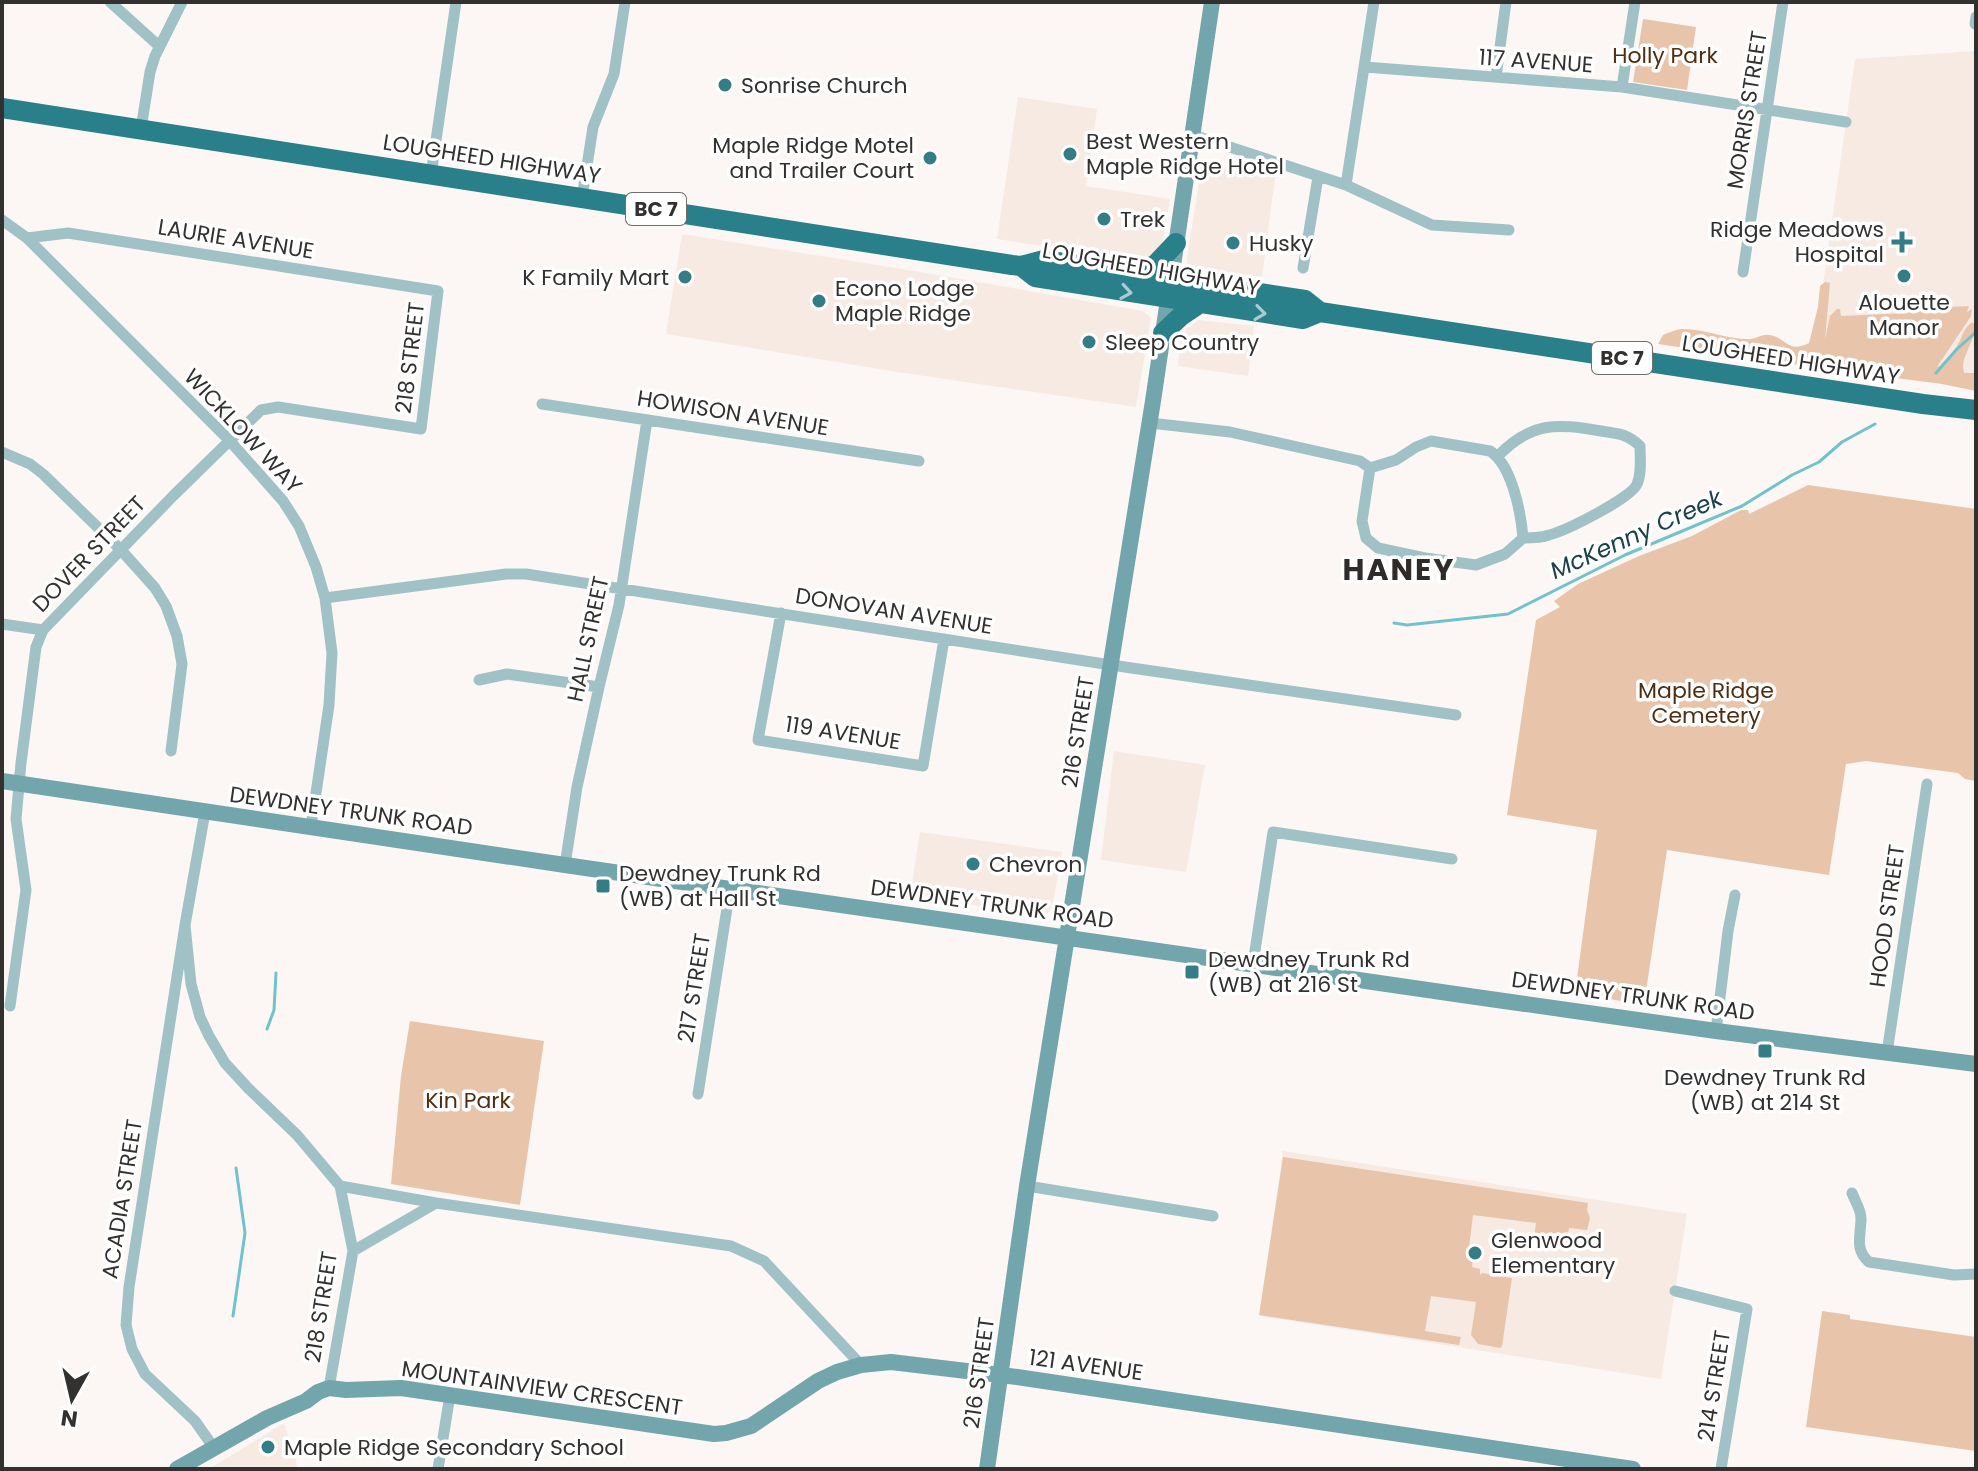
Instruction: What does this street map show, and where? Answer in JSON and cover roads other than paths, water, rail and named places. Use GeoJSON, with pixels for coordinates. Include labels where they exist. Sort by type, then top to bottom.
{"type":"FeatureCollection","features":[{"type":"Feature","properties":{"kind":"highway","name":"LOUGHEED HIGHWAY"},"geometry":{"type":"LineString","coordinates":[[2,108],[1021,266],[1044,260],[1143,274],[1199,304],[1303,319],[1320,312]]}},
{"type":"Feature","properties":{"kind":"highway"},"geometry":{"type":"LineString","coordinates":[[1143,274],[1176,243]]}},
{"type":"Feature","properties":{"kind":"highway","name":"LOUGHEED HIGHWAY"},"geometry":{"type":"LineString","coordinates":[[1021,266],[1035,277],[1305,300],[1320,312],[1976,412]]}},
{"type":"Feature","properties":{"kind":"highway"},"geometry":{"type":"LineString","coordinates":[[1163,333],[1199,304]]}},
{"type":"Feature","properties":{"kind":"main road","name":"216 STREET"},"geometry":{"type":"LineString","coordinates":[[987,1469],[1027,1186],[1150,423],[1212,2]]}},
{"type":"Feature","properties":{"kind":"main road","name":"DEWDNEY TRUNK ROAD"},"geometry":{"type":"LineString","coordinates":[[10,783],[1716,1031],[1976,1064]]}},
{"type":"Feature","properties":{"kind":"main road","name":"121 AVENUE"},"geometry":{"type":"LineString","coordinates":[[861,1365],[907,1363],[1001,1375],[1633,1469]]}},
{"type":"Feature","properties":{"kind":"main road","name":"MOUNTAINVIEW CRESCENT"},"geometry":{"type":"LineString","coordinates":[[177,1469],[267,1418],[329,1388],[392,1388],[450,1395],[703,1434],[726,1433],[751,1426],[818,1381],[861,1365]]}},
{"type":"Feature","properties":{"kind":"street"},"geometry":{"type":"LineString","coordinates":[[110,2],[159,46]]}},
{"type":"Feature","properties":{"kind":"street"},"geometry":{"type":"LineString","coordinates":[[141,129],[150,72],[159,46],[182,2]]}},
{"type":"Feature","properties":{"kind":"street"},"geometry":{"type":"LineString","coordinates":[[431,175],[456,2]]}},
{"type":"Feature","properties":{"kind":"street"},"geometry":{"type":"LineString","coordinates":[[582,198],[593,127],[614,74],[625,2]]}},
{"type":"Feature","properties":{"kind":"street"},"geometry":{"type":"LineString","coordinates":[[1346,185],[1374,2]]}},
{"type":"Feature","properties":{"kind":"street"},"geometry":{"type":"LineString","coordinates":[[1496,77],[1506,2]]}},
{"type":"Feature","properties":{"kind":"street"},"geometry":{"type":"LineString","coordinates":[[1622,87],[1635,2]]}},
{"type":"Feature","properties":{"kind":"street","name":"MORRIS STREET"},"geometry":{"type":"LineString","coordinates":[[1743,272],[1783,2]]}},
{"type":"Feature","properties":{"kind":"street","name":"117 AVENUE"},"geometry":{"type":"LineString","coordinates":[[1365,67],[1622,87],[1846,122]]}},
{"type":"Feature","properties":{"kind":"street"},"geometry":{"type":"LineString","coordinates":[[1193,135],[1346,185],[1432,225],[1509,230]]}},
{"type":"Feature","properties":{"kind":"street"},"geometry":{"type":"LineString","coordinates":[[1303,268],[1318,177]]}},
{"type":"Feature","properties":{"kind":"street","name":"WICKLOW WAY"},"geometry":{"type":"LineString","coordinates":[[2,220],[27,238],[230,441],[290,511],[309,548],[325,598],[331,635],[332,682],[311,827]]}},
{"type":"Feature","properties":{"kind":"street","name":"LAURIE AVENUE"},"geometry":{"type":"LineString","coordinates":[[27,238],[68,233],[438,291]]}},
{"type":"Feature","properties":{"kind":"street","name":"218 STREET"},"geometry":{"type":"LineString","coordinates":[[421,429],[438,291]]}},
{"type":"Feature","properties":{"kind":"street","name":"HOWISON AVENUE"},"geometry":{"type":"LineString","coordinates":[[542,404],[919,461]]}},
{"type":"Feature","properties":{"kind":"street","name":"DOVER STREET"},"geometry":{"type":"LineString","coordinates":[[10,1006],[26,890],[10,783],[36,647],[43,630],[261,410],[278,407],[421,429]]}},
{"type":"Feature","properties":{"kind":"street","name":"HALL STREET"},"geometry":{"type":"LineString","coordinates":[[565,865],[577,787],[619,605],[647,420]]}},
{"type":"Feature","properties":{"kind":"street"},"geometry":{"type":"LineString","coordinates":[[1150,423],[1230,432],[1360,461],[1370,468]]}},
{"type":"Feature","properties":{"kind":"street"},"geometry":{"type":"LineString","coordinates":[[1370,468],[1362,521],[1366,538],[1378,548],[1476,565],[1505,554],[1523,538],[1552,535],[1631,493],[1637,485],[1641,463],[1640,446],[1630,436],[1559,425],[1529,432],[1498,456]]}},
{"type":"Feature","properties":{"kind":"street"},"geometry":{"type":"LineString","coordinates":[[1370,468],[1396,460],[1431,441],[1490,451],[1498,456],[1508,476],[1521,514],[1523,538]]}},
{"type":"Feature","properties":{"kind":"street"},"geometry":{"type":"LineString","coordinates":[[2,452],[30,464],[43,474],[121,550],[155,588],[166,606],[177,636],[182,664],[171,751]]}},
{"type":"Feature","properties":{"kind":"street","name":"DONOVAN AVENUE"},"geometry":{"type":"LineString","coordinates":[[325,598],[526,574],[1456,715]]}},
{"type":"Feature","properties":{"kind":"street","name":"119 AVENUE"},"geometry":{"type":"LineString","coordinates":[[781,613],[758,740],[923,766],[944,639]]}},
{"type":"Feature","properties":{"kind":"street"},"geometry":{"type":"LineString","coordinates":[[2,624],[43,630]]}},
{"type":"Feature","properties":{"kind":"street"},"geometry":{"type":"LineString","coordinates":[[479,680],[507,674],[599,687]]}},
{"type":"Feature","properties":{"kind":"street","name":"HOOD STREET"},"geometry":{"type":"LineString","coordinates":[[1887,1053],[1927,784]]}},
{"type":"Feature","properties":{"kind":"street","name":"ACADIA STREET"},"geometry":{"type":"LineString","coordinates":[[205,812],[129,1287],[126,1325],[132,1349],[145,1374],[195,1421],[214,1448]]}},
{"type":"Feature","properties":{"kind":"street"},"geometry":{"type":"LineString","coordinates":[[1253,964],[1273,832],[1452,859]]}},
{"type":"Feature","properties":{"kind":"street","name":"217 STREET"},"geometry":{"type":"LineString","coordinates":[[698,1094],[730,889]]}},
{"type":"Feature","properties":{"kind":"street"},"geometry":{"type":"LineString","coordinates":[[1716,1031],[1735,895]]}},
{"type":"Feature","properties":{"kind":"street","name":"ACADIA STREET"},"geometry":{"type":"LineString","coordinates":[[185,925],[191,984],[200,1017],[225,1063],[297,1135],[340,1186]]}},
{"type":"Feature","properties":{"kind":"street"},"geometry":{"type":"LineString","coordinates":[[340,1186],[731,1246],[764,1261],[861,1365]]}},
{"type":"Feature","properties":{"kind":"street","name":"218 STREET"},"geometry":{"type":"LineString","coordinates":[[329,1388],[353,1251],[340,1186]]}},
{"type":"Feature","properties":{"kind":"street"},"geometry":{"type":"LineString","coordinates":[[1027,1186],[1213,1216]]}},
{"type":"Feature","properties":{"kind":"street"},"geometry":{"type":"LineString","coordinates":[[1852,1193],[1861,1215],[1858,1248],[1869,1262],[1954,1275],[1976,1274]]}},
{"type":"Feature","properties":{"kind":"street"},"geometry":{"type":"LineString","coordinates":[[353,1251],[436,1203]]}},
{"type":"Feature","properties":{"kind":"street","name":"214 STREET"},"geometry":{"type":"LineString","coordinates":[[1675,1291],[1747,1309],[1721,1469]]}},
{"type":"Feature","properties":{"kind":"street"},"geometry":{"type":"LineString","coordinates":[[438,1469],[450,1395]]}},
{"type":"Feature","properties":{"kind":"waterway","name":"McKenny Creek"},"geometry":{"type":"LineString","coordinates":[[1936,373],[1976,332]]}},
{"type":"Feature","properties":{"kind":"waterway","name":"McKenny Creek"},"geometry":{"type":"LineString","coordinates":[[1394,623],[1407,625],[1508,614],[1625,555],[1742,506],[1819,462],[1842,442],[1875,424]]}},
{"type":"Feature","properties":{"kind":"waterway"},"geometry":{"type":"LineString","coordinates":[[267,1029],[274,1010],[276,973]]}},
{"type":"Feature","properties":{"kind":"waterway"},"geometry":{"type":"LineString","coordinates":[[233,1316],[245,1233],[236,1168]]}},
{"type":"Feature","properties":{"kind":"place","name":"Sonrise Church"},"geometry":{"type":"Point","coordinates":[725,85]}},
{"type":"Feature","properties":{"kind":"place","name":"Best Western Maple Ridge Hotel"},"geometry":{"type":"Point","coordinates":[1070,154]}},
{"type":"Feature","properties":{"kind":"place","name":"Maple Ridge Motel and Trailer Court"},"geometry":{"type":"Point","coordinates":[930,158]}},
{"type":"Feature","properties":{"kind":"place","name":"Trek"},"geometry":{"type":"Point","coordinates":[1104,219]}},
{"type":"Feature","properties":{"kind":"place","name":"Ridge Meadows Hospital"},"geometry":{"type":"Point","coordinates":[1902,242]}},
{"type":"Feature","properties":{"kind":"place","name":"Husky"},"geometry":{"type":"Point","coordinates":[1233,243]}},
{"type":"Feature","properties":{"kind":"place","name":"Alouette Manor"},"geometry":{"type":"Point","coordinates":[1904,276]}},
{"type":"Feature","properties":{"kind":"place","name":"K Family Mart"},"geometry":{"type":"Point","coordinates":[685,277]}},
{"type":"Feature","properties":{"kind":"place","name":"Econo Lodge Maple Ridge"},"geometry":{"type":"Point","coordinates":[819,301]}},
{"type":"Feature","properties":{"kind":"place","name":"Sleep Country"},"geometry":{"type":"Point","coordinates":[1089,342]}},
{"type":"Feature","properties":{"kind":"place","name":"Chevron"},"geometry":{"type":"Point","coordinates":[973,864]}},
{"type":"Feature","properties":{"kind":"place","name":"Dewdney Trunk Rd (WB) at Hall St"},"geometry":{"type":"Point","coordinates":[603,886]}},
{"type":"Feature","properties":{"kind":"place","name":"Dewdney Trunk Rd (WB) at 216 St"},"geometry":{"type":"Point","coordinates":[1192,972]}},
{"type":"Feature","properties":{"kind":"place","name":"Dewdney Trunk Rd (WB) at 214 St"},"geometry":{"type":"Point","coordinates":[1765,1051]}},
{"type":"Feature","properties":{"kind":"place","name":"Glenwood Elementary"},"geometry":{"type":"Point","coordinates":[1475,1253]}},
{"type":"Feature","properties":{"kind":"place","name":"Maple Ridge Secondary School"},"geometry":{"type":"Point","coordinates":[268,1447]}},
{"type":"Feature","properties":{"kind":"district","name":"HANEY"},"geometry":{"type":"Point","coordinates":[1399,569]}},
{"type":"Feature","properties":{"kind":"park label","name":"Holly Park"},"geometry":{"type":"Point","coordinates":[1665,55]}},
{"type":"Feature","properties":{"kind":"park label","name":"Maple Ridge Cemetery"},"geometry":{"type":"Point","coordinates":[1706,702]}},
{"type":"Feature","properties":{"kind":"park label","name":"Kin Park"},"geometry":{"type":"Point","coordinates":[468,1100]}}]}
